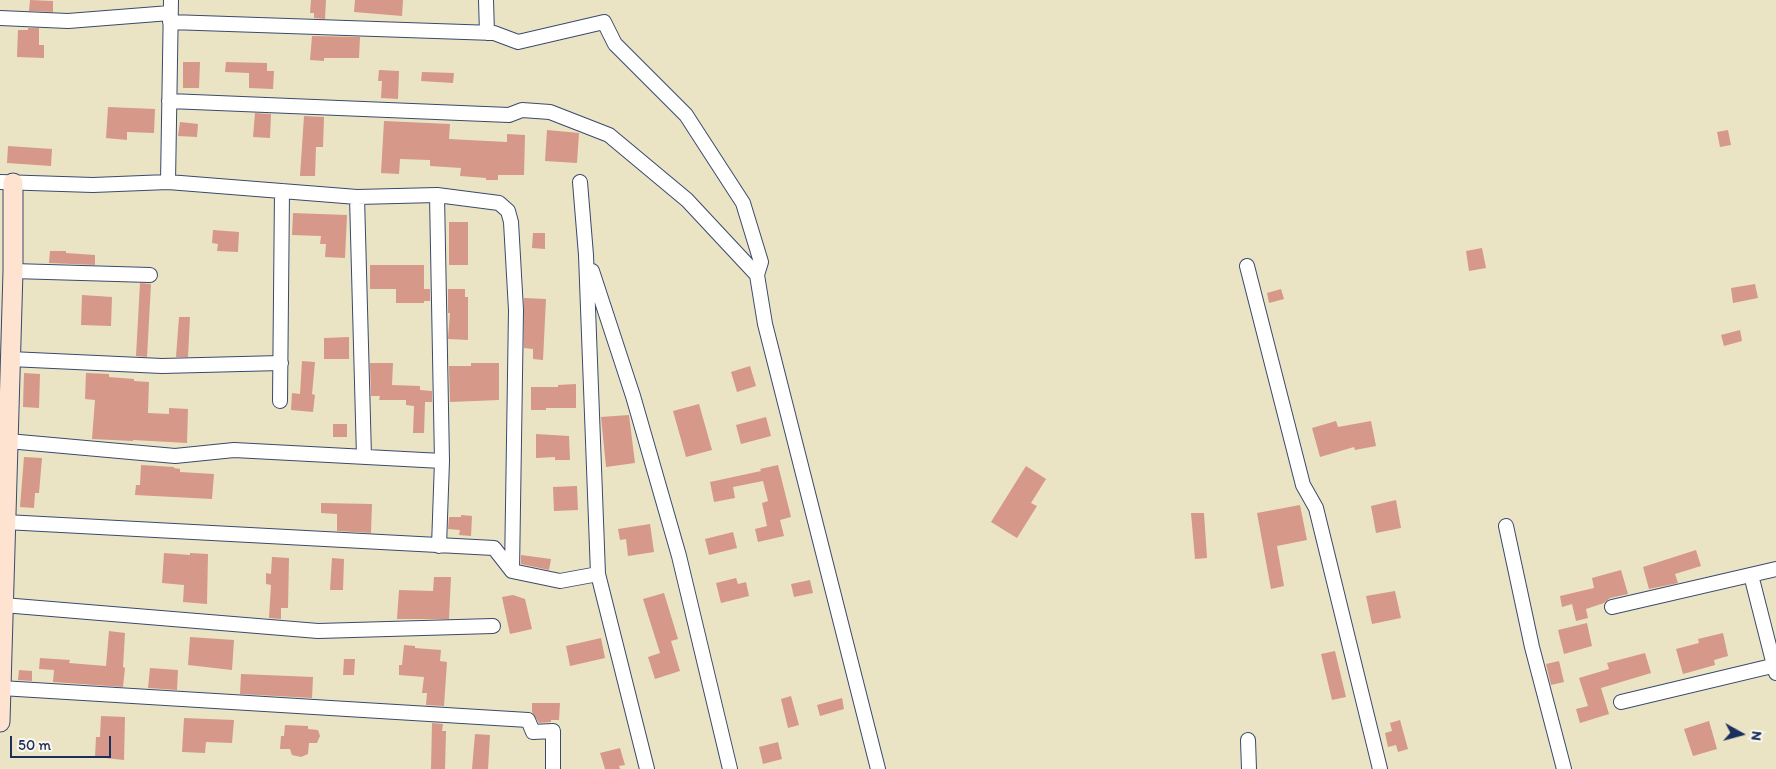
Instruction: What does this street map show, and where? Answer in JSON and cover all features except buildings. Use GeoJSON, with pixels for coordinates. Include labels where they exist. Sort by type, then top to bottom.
{"type":"FeatureCollection","features":[{"type":"Feature","properties":{"kind":"street"},"geometry":{"type":"LineString","coordinates":[[486,0],[487,33]]}},
{"type":"Feature","properties":{"kind":"street"},"geometry":{"type":"LineString","coordinates":[[168,182],[170,12]]}},
{"type":"Feature","properties":{"kind":"street"},"geometry":{"type":"LineString","coordinates":[[0,18],[68,21],[170,12],[494,33],[518,42],[604,22],[615,44],[686,115],[743,203],[761,262],[757,275],[765,324],[878,769]]}},
{"type":"Feature","properties":{"kind":"street"},"geometry":{"type":"LineString","coordinates":[[169,101],[508,115],[522,110],[550,112],[609,136],[687,200],[757,275]]}},
{"type":"Feature","properties":{"kind":"street"},"geometry":{"type":"LineString","coordinates":[[0,722],[13,271],[7,182],[93,186],[168,182],[357,197],[437,195],[499,203],[508,211],[510,222],[516,310],[512,571]]}},
{"type":"Feature","properties":{"kind":"street"},"geometry":{"type":"LineString","coordinates":[[580,182],[586,255],[598,574],[647,769]]}},
{"type":"Feature","properties":{"kind":"street"},"geometry":{"type":"LineString","coordinates":[[280,401],[282,192]]}},
{"type":"Feature","properties":{"kind":"street"},"geometry":{"type":"LineString","coordinates":[[437,195],[442,461],[439,546]]}},
{"type":"Feature","properties":{"kind":"street"},"geometry":{"type":"LineString","coordinates":[[357,197],[364,457]]}},
{"type":"Feature","properties":{"kind":"street"},"geometry":{"type":"LineString","coordinates":[[586,255],[633,396],[676,546],[730,769]]}},
{"type":"Feature","properties":{"kind":"street"},"geometry":{"type":"LineString","coordinates":[[1247,266],[1302,485],[1316,508],[1380,769]]}},
{"type":"Feature","properties":{"kind":"street"},"geometry":{"type":"LineString","coordinates":[[13,271],[150,275]]}},
{"type":"Feature","properties":{"kind":"street"},"geometry":{"type":"LineString","coordinates":[[10,359],[162,366],[281,363]]}},
{"type":"Feature","properties":{"kind":"street"},"geometry":{"type":"LineString","coordinates":[[8,441],[176,456],[234,450],[442,461]]}},
{"type":"Feature","properties":{"kind":"street"},"geometry":{"type":"LineString","coordinates":[[6,522],[494,548],[512,571],[560,581],[598,574]]}},
{"type":"Feature","properties":{"kind":"street"},"geometry":{"type":"LineString","coordinates":[[1506,526],[1532,648],[1564,769]]}},
{"type":"Feature","properties":{"kind":"street"},"geometry":{"type":"LineString","coordinates":[[1612,607],[1776,569]]}},
{"type":"Feature","properties":{"kind":"street"},"geometry":{"type":"LineString","coordinates":[[1621,702],[1775,668],[1751,575]]}},
{"type":"Feature","properties":{"kind":"street"},"geometry":{"type":"LineString","coordinates":[[3,605],[318,631],[493,626]]}},
{"type":"Feature","properties":{"kind":"street"},"geometry":{"type":"LineString","coordinates":[[1,688],[528,720],[533,732],[553,731],[553,769]]}},
{"type":"Feature","properties":{"kind":"street"},"geometry":{"type":"LineString","coordinates":[[1248,740],[1249,769]]}}]}
